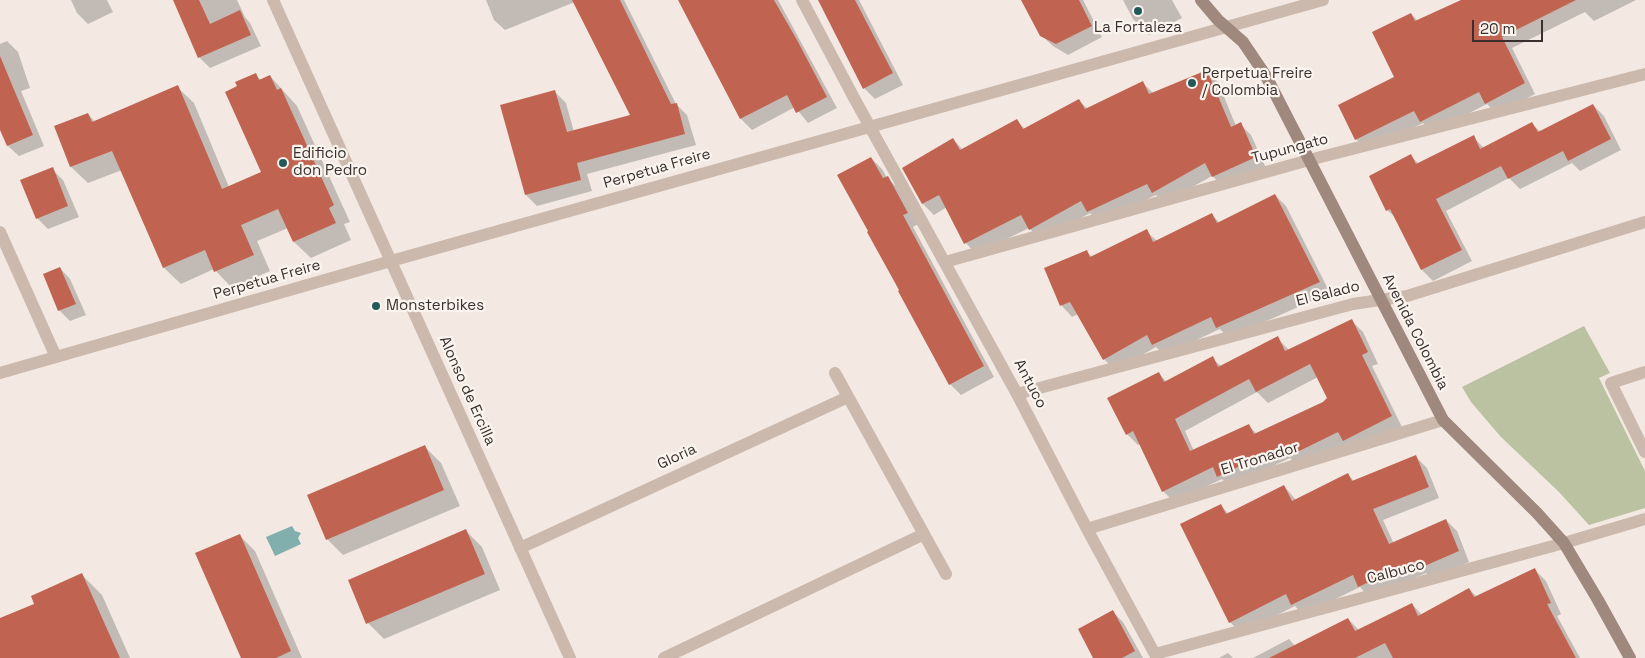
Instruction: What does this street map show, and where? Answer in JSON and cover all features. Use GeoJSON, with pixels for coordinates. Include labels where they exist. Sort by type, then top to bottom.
{"type":"FeatureCollection","features":[{"type":"Feature","properties":{"kind":"main road","name":"Avenida Colombia"},"geometry":{"type":"LineString","coordinates":[[1201,0],[1243,42],[1258,63],[1443,420],[1537,512],[1564,543],[1590,585],[1630,658]]}},
{"type":"Feature","properties":{"kind":"street","name":"Alonso de Ercilla"},"geometry":{"type":"LineString","coordinates":[[273,0],[570,658]]}},
{"type":"Feature","properties":{"kind":"street","name":"Antuco"},"geometry":{"type":"LineString","coordinates":[[802,0],[1017,394],[1156,656]]}},
{"type":"Feature","properties":{"kind":"street","name":"Perpetua Freire"},"geometry":{"type":"LineString","coordinates":[[0,374],[390,261],[1324,0]]}},
{"type":"Feature","properties":{"kind":"street","name":"Tupungato"},"geometry":{"type":"LineString","coordinates":[[945,262],[1309,160],[1645,74]]}},
{"type":"Feature","properties":{"kind":"street","name":"El Salado"},"geometry":{"type":"LineString","coordinates":[[1017,394],[1353,304],[1407,296],[1645,222]]}},
{"type":"Feature","properties":{"kind":"street"},"geometry":{"type":"LineString","coordinates":[[0,232],[56,357]]}},
{"type":"Feature","properties":{"kind":"street"},"geometry":{"type":"LineString","coordinates":[[1645,372],[1611,383],[1645,452]]}},
{"type":"Feature","properties":{"kind":"street"},"geometry":{"type":"LineString","coordinates":[[836,373],[946,574]]}},
{"type":"Feature","properties":{"kind":"street","name":"Gloria"},"geometry":{"type":"LineString","coordinates":[[520,548],[848,397]]}},
{"type":"Feature","properties":{"kind":"street","name":"El Tronador"},"geometry":{"type":"LineString","coordinates":[[1087,528],[1443,420]]}},
{"type":"Feature","properties":{"kind":"street","name":"Calbuco"},"geometry":{"type":"LineString","coordinates":[[1156,656],[1645,519]]}},
{"type":"Feature","properties":{"kind":"street"},"geometry":{"type":"LineString","coordinates":[[664,658],[924,534]]}},
{"type":"Feature","properties":{"kind":"green space"},"geometry":{"type":"Polygon","coordinates":[[[1584,326],[1610,373],[1599,378],[1645,471],[1645,508],[1589,525],[1559,492],[1501,437],[1471,402],[1462,387],[1584,326]]]}},
{"type":"Feature","properties":{"kind":"water"},"geometry":{"type":"Polygon","coordinates":[[[292,526],[295,531],[301,533],[298,538],[301,544],[275,556],[266,537],[292,526]]]}},
{"type":"Feature","properties":{"kind":"building"},"geometry":{"type":"Polygon","coordinates":[[[173,0],[199,0],[210,24],[240,10],[251,35],[198,58],[173,0]]]}},
{"type":"Feature","properties":{"kind":"building"},"geometry":{"type":"Polygon","coordinates":[[[572,0],[620,0],[671,104],[677,103],[685,134],[577,163],[581,180],[525,195],[500,105],[555,90],[567,132],[630,115],[572,0]]]}},
{"type":"Feature","properties":{"kind":"building"},"geometry":{"type":"Polygon","coordinates":[[[678,0],[774,0],[827,97],[796,113],[787,95],[740,119],[678,0]]]}},
{"type":"Feature","properties":{"kind":"building"},"geometry":{"type":"Polygon","coordinates":[[[818,0],[855,0],[893,73],[863,89],[818,0]]]}},
{"type":"Feature","properties":{"kind":"building"},"geometry":{"type":"Polygon","coordinates":[[[1021,0],[1079,0],[1092,26],[1056,44],[1040,36],[1021,0]]]}},
{"type":"Feature","properties":{"kind":"building"},"geometry":{"type":"Polygon","coordinates":[[[1461,0],[1576,0],[1502,37],[1525,83],[1485,104],[1479,92],[1420,122],[1414,111],[1355,140],[1338,105],[1394,77],[1372,32],[1411,13],[1415,21],[1461,0]]]}},
{"type":"Feature","properties":{"kind":"building"},"geometry":{"type":"Polygon","coordinates":[[[0,56],[33,135],[7,146],[0,130],[0,56]]]}},
{"type":"Feature","properties":{"kind":"building"},"geometry":{"type":"Polygon","coordinates":[[[1207,70],[1231,127],[1241,122],[1256,157],[1212,177],[1205,163],[1152,193],[1147,184],[1087,212],[1081,201],[1029,230],[1021,215],[964,244],[939,195],[922,204],[902,168],[953,138],[960,150],[1017,119],[1023,129],[1079,99],[1085,109],[1143,81],[1149,94],[1207,70]]]}},
{"type":"Feature","properties":{"kind":"building"},"geometry":{"type":"Polygon","coordinates":[[[256,73],[259,80],[270,75],[277,90],[281,88],[334,205],[329,208],[336,223],[293,242],[278,209],[241,225],[254,255],[214,272],[205,250],[163,268],[112,151],[70,167],[54,126],[88,113],[92,122],[178,85],[222,189],[261,172],[225,92],[237,86],[235,82],[256,73]]]}},
{"type":"Feature","properties":{"kind":"building"},"geometry":{"type":"Polygon","coordinates":[[[1593,104],[1611,139],[1568,161],[1563,151],[1508,179],[1501,166],[1436,199],[1462,250],[1421,270],[1390,209],[1386,211],[1369,176],[1411,154],[1416,164],[1474,135],[1480,149],[1532,122],[1538,132],[1593,104]]]}},
{"type":"Feature","properties":{"kind":"building"},"geometry":{"type":"Polygon","coordinates":[[[871,157],[883,178],[888,176],[908,213],[903,215],[984,366],[949,385],[837,175],[871,157]]]}},
{"type":"Feature","properties":{"kind":"building"},"geometry":{"type":"Polygon","coordinates":[[[53,167],[68,206],[36,219],[20,180],[53,167]]]}},
{"type":"Feature","properties":{"kind":"building"},"geometry":{"type":"Polygon","coordinates":[[[1275,194],[1320,282],[1216,328],[1211,317],[1152,345],[1147,335],[1103,360],[1070,302],[1060,306],[1044,268],[1087,250],[1090,257],[1147,229],[1153,242],[1212,213],[1217,223],[1275,194]]]}},
{"type":"Feature","properties":{"kind":"building"},"geometry":{"type":"Polygon","coordinates":[[[60,267],[76,304],[58,311],[43,274],[60,267]]]}},
{"type":"Feature","properties":{"kind":"building"},"geometry":{"type":"Polygon","coordinates":[[[1352,319],[1368,352],[1362,355],[1392,416],[1343,441],[1338,432],[1287,457],[1282,446],[1217,477],[1213,467],[1162,492],[1133,431],[1126,435],[1107,398],[1159,372],[1164,382],[1213,356],[1218,367],[1278,336],[1285,351],[1352,319]],[[1310,364],[1256,392],[1249,379],[1175,419],[1190,451],[1249,424],[1254,434],[1323,402],[1327,398],[1310,364]]]}},
{"type":"Feature","properties":{"kind":"building"},"geometry":{"type":"Polygon","coordinates":[[[425,445],[444,490],[326,540],[307,495],[425,445]]]}},
{"type":"Feature","properties":{"kind":"building"},"geometry":{"type":"Polygon","coordinates":[[[1416,455],[1429,487],[1373,509],[1389,544],[1446,519],[1459,551],[1420,568],[1417,561],[1358,587],[1353,575],[1291,605],[1286,594],[1229,623],[1180,524],[1221,504],[1226,514],[1284,485],[1292,501],[1348,473],[1352,481],[1416,455]]]}},
{"type":"Feature","properties":{"kind":"building"},"geometry":{"type":"Polygon","coordinates":[[[466,529],[485,574],[366,624],[348,580],[466,529]]]}},
{"type":"Feature","properties":{"kind":"building"},"geometry":{"type":"Polygon","coordinates":[[[240,534],[291,651],[276,658],[241,658],[195,553],[240,534]]]}},
{"type":"Feature","properties":{"kind":"building"},"geometry":{"type":"Polygon","coordinates":[[[1535,568],[1551,603],[1547,604],[1576,658],[1393,658],[1385,643],[1355,658],[1269,658],[1348,618],[1355,631],[1412,603],[1418,616],[1469,588],[1474,597],[1535,568]]]}},
{"type":"Feature","properties":{"kind":"building"},"geometry":{"type":"Polygon","coordinates":[[[82,573],[120,658],[0,658],[0,618],[34,604],[31,596],[82,573]]]}},
{"type":"Feature","properties":{"kind":"building"},"geometry":{"type":"Polygon","coordinates":[[[1113,610],[1135,651],[1122,658],[1093,658],[1078,629],[1113,610]]]}},
{"type":"Feature","properties":{"kind":"place","name":"La Fortaleza"},"geometry":{"type":"Point","coordinates":[1138,11]}},
{"type":"Feature","properties":{"kind":"place","name":"Perpetua Freire / Colombia"},"geometry":{"type":"Point","coordinates":[1192,83]}},
{"type":"Feature","properties":{"kind":"place","name":"Edificio don Pedro"},"geometry":{"type":"Point","coordinates":[283,163]}},
{"type":"Feature","properties":{"kind":"place","name":"Monsterbikes"},"geometry":{"type":"Point","coordinates":[376,306]}}]}
